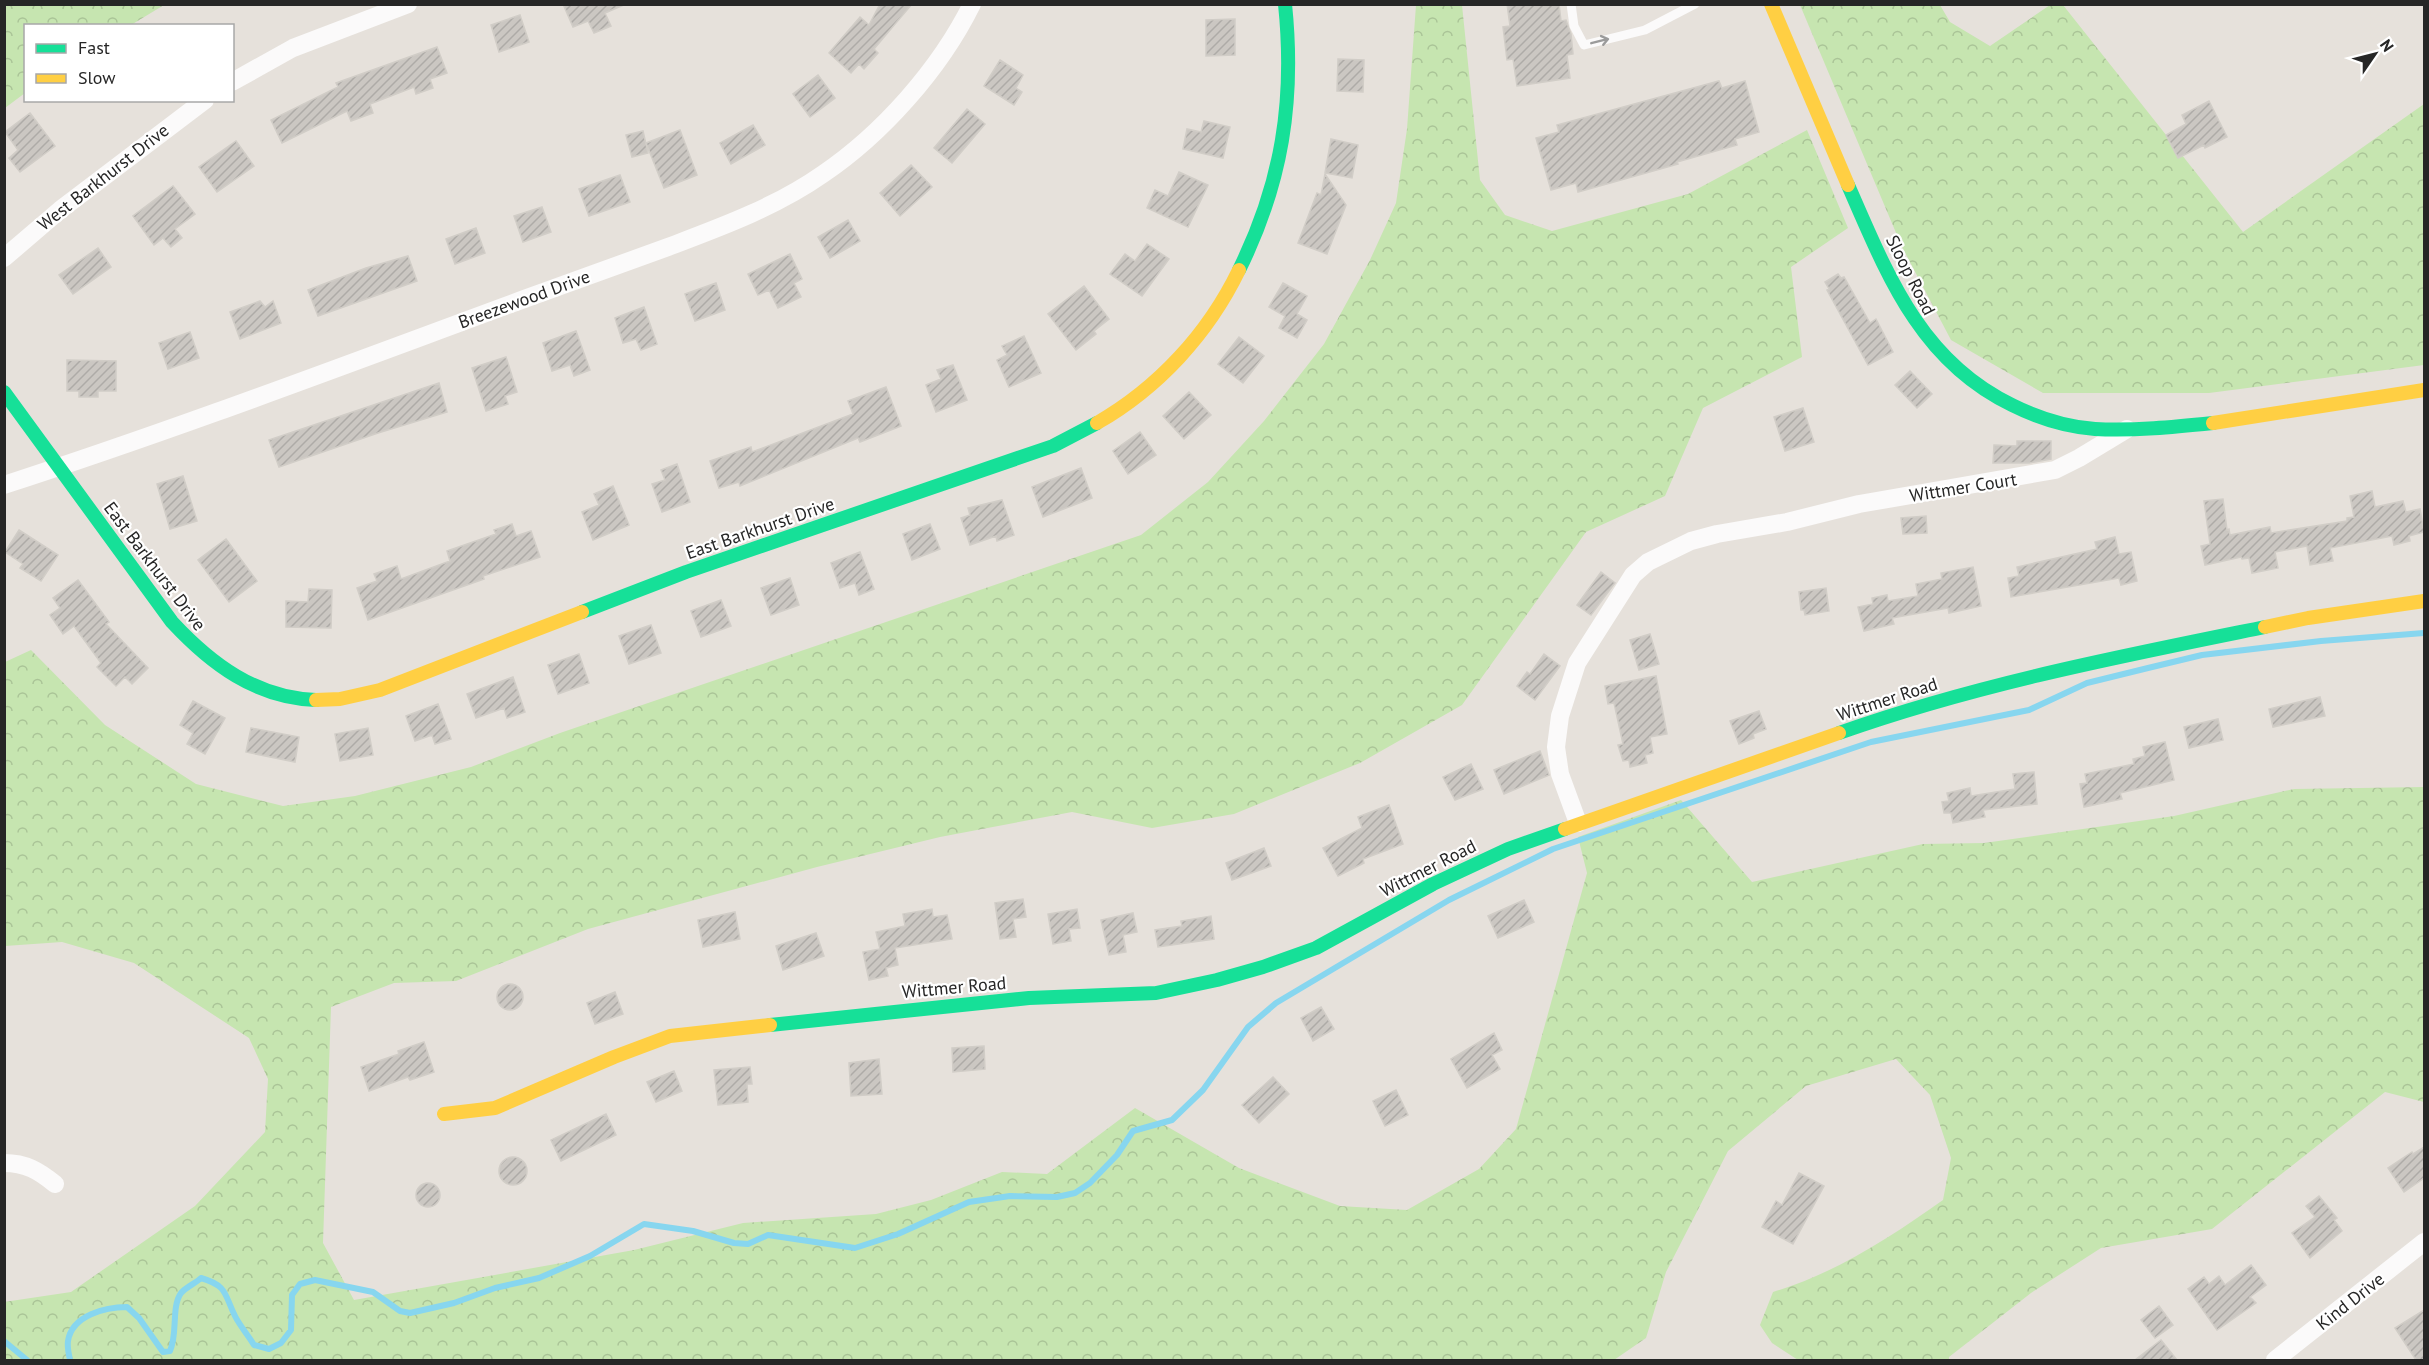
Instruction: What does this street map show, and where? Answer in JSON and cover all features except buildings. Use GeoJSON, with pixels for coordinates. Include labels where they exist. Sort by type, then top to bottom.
{"type":"FeatureCollection","features":[{"type":"Feature","properties":{"kind":"street"},"geometry":{"type":"LineString","coordinates":[[234,81],[302,44],[408,4]]}},
{"type":"Feature","properties":{"kind":"street","name":"Breezewood Drive"},"geometry":{"type":"LineString","coordinates":[[4,485],[699,235],[777,202],[824,174],[889,118],[929,72],[972,4]]}},
{"type":"Feature","properties":{"kind":"street","name":"East Barkhurst Drive"},"geometry":{"type":"LineString","coordinates":[[59,467],[165,613],[192,645],[233,676],[278,697],[305,701],[328,700],[380,690],[686,572],[1053,446],[1098,423],[1150,386],[1190,347],[1222,300],[1252,245],[1274,182],[1282,150],[1290,75],[1284,4]]}},
{"type":"Feature","properties":{"kind":"street","name":"Sloop Road"},"geometry":{"type":"LineString","coordinates":[[1771,4],[1884,267],[1910,316],[1952,368],[1992,397],[2059,423],[2104,429],[2164,426],[2254,416],[2424,390]]}},
{"type":"Feature","properties":{"kind":"street","name":"West Barkhurst Drive"},"geometry":{"type":"LineString","coordinates":[[4,258],[60,210],[202,102]]}},
{"type":"Feature","properties":{"kind":"street"},"geometry":{"type":"LineString","coordinates":[[4,392],[59,467]]}},
{"type":"Feature","properties":{"kind":"street","name":"Wittmer Court"},"geometry":{"type":"LineString","coordinates":[[1578,823],[1560,774],[1556,747],[1560,716],[1577,663],[1633,575],[1648,562],[1691,541],[1748,527],[1787,522],[1859,504],[2055,470],[2130,428]]}},
{"type":"Feature","properties":{"kind":"street","name":"Wittmer Road"},"geometry":{"type":"LineString","coordinates":[[444,1114],[495,1108],[614,1057],[670,1036],[1029,998],[1156,993],[1207,982],[1263,967],[1316,948],[1467,866],[1578,823],[1872,721],[2046,673],[2183,643],[2308,618],[2424,601]]}},
{"type":"Feature","properties":{"kind":"street"},"geometry":{"type":"LineString","coordinates":[[4,1163],[18,1163],[37,1170],[55,1184]]}},
{"type":"Feature","properties":{"kind":"street","name":"Kind Drive"},"geometry":{"type":"LineString","coordinates":[[2275,1360],[2424,1242]]}},
{"type":"Feature","properties":{"kind":"lane"},"geometry":{"type":"LineString","coordinates":[[1571,4],[1575,26],[1584,45],[1645,30],[1695,4]]}},
{"type":"Feature","properties":{"kind":"green space"},"geometry":{"type":"Polygon","coordinates":[[[5,4],[164,4],[133,24],[24,24],[24,94],[5,108],[5,4]]]}},
{"type":"Feature","properties":{"kind":"green space"},"geometry":{"type":"Polygon","coordinates":[[[1416,5],[1462,5],[1480,180],[1505,215],[1552,231],[1688,194],[1807,130],[1848,228],[1791,267],[1802,357],[1703,408],[1665,496],[1586,532],[1462,705],[1360,763],[1234,814],[1152,828],[1072,812],[940,837],[817,867],[588,929],[456,981],[394,983],[331,1007],[323,1243],[354,1300],[634,1250],[743,1223],[876,1214],[931,1200],[1002,1172],[1047,1174],[1135,1108],[1239,1168],[1340,1206],[1407,1210],[1479,1169],[1516,1129],[1587,873],[1578,837],[1681,800],[1752,882],[1923,844],[1984,843],[2174,816],[2294,789],[2424,787],[2424,1102],[2385,1092],[2212,1229],[2101,1248],[2031,1293],[1949,1357],[1949,1360],[1798,1360],[1772,1343],[1760,1325],[1773,1292],[1840,1265],[1943,1200],[1951,1158],[1930,1095],[1896,1059],[1806,1086],[1728,1151],[1666,1272],[1646,1338],[1614,1360],[5,1360],[4,1302],[71,1292],[195,1206],[265,1132],[268,1079],[249,1038],[134,963],[62,942],[5,946],[5,662],[31,650],[105,725],[196,784],[283,806],[355,796],[471,767],[560,733],[1141,535],[1208,482],[1264,421],[1324,344],[1370,260],[1396,203],[1407,129],[1416,5]]]}},
{"type":"Feature","properties":{"kind":"green space"},"geometry":{"type":"Polygon","coordinates":[[[1800,5],[1940,5],[1950,22],[1990,46],[2050,5],[2063,5],[2243,232],[2424,104],[2424,365],[2209,393],[2043,393],[1951,340],[1902,247],[1800,5]]]}},
{"type":"Feature","properties":{"kind":"waterway"},"geometry":{"type":"LineString","coordinates":[[70,1360],[68,1341],[76,1325],[91,1314],[119,1307],[127,1307],[139,1318],[163,1352],[170,1351],[174,1337],[178,1299],[183,1291],[201,1278],[221,1288],[237,1320],[254,1345],[269,1349],[281,1343],[291,1330],[292,1295],[300,1284],[315,1280],[373,1292],[400,1311],[410,1313],[454,1303],[495,1288],[539,1278],[590,1256],[644,1224],[693,1231],[734,1243],[748,1244],[768,1235],[855,1248],[898,1234],[969,1202],[1010,1196],[1057,1197],[1075,1193],[1090,1183],[1117,1155],[1133,1131],[1172,1120],[1203,1090],[1248,1027],[1276,1003],[1449,900],[1553,849],[1871,742],[2029,710],[2087,683],[2202,655],[2321,641],[2424,633]]}},
{"type":"Feature","properties":{"kind":"waterway"},"geometry":{"type":"LineString","coordinates":[[4,1341],[27,1360]]}},
{"type":"Feature","properties":{"kind":"traffic: fast"},"geometry":{"type":"LineString","coordinates":[[1239,270],[1266,205],[1282,141],[1288,74],[1285,4]]}},
{"type":"Feature","properties":{"kind":"traffic: fast"},"geometry":{"type":"LineString","coordinates":[[1848,185],[1877,251],[1910,312],[1930,340],[1953,365],[1980,387],[2032,414],[2084,428],[2139,429],[2213,423]]}},
{"type":"Feature","properties":{"kind":"traffic: fast"},"geometry":{"type":"LineString","coordinates":[[4,392],[172,622],[187,637],[219,665],[254,686],[294,698],[316,700]]}},
{"type":"Feature","properties":{"kind":"traffic: fast"},"geometry":{"type":"LineString","coordinates":[[582,612],[686,572],[1053,446],[1097,423]]}},
{"type":"Feature","properties":{"kind":"traffic: fast"},"geometry":{"type":"LineString","coordinates":[[1839,733],[1944,700],[2050,672],[2265,627]]}},
{"type":"Feature","properties":{"kind":"traffic: fast"},"geometry":{"type":"LineString","coordinates":[[770,1025],[1029,998],[1156,993],[1217,980],[1316,948],[1433,884],[1508,849],[1565,829]]}},
{"type":"Feature","properties":{"kind":"traffic: slow"},"geometry":{"type":"LineString","coordinates":[[1771,4],[1848,185]]}},
{"type":"Feature","properties":{"kind":"traffic: slow"},"geometry":{"type":"LineString","coordinates":[[1097,423],[1141,393],[1179,357],[1212,316],[1239,270]]}},
{"type":"Feature","properties":{"kind":"traffic: slow"},"geometry":{"type":"LineString","coordinates":[[2213,423],[2424,390]]}},
{"type":"Feature","properties":{"kind":"traffic: slow"},"geometry":{"type":"LineString","coordinates":[[2265,627],[2308,618],[2424,601]]}},
{"type":"Feature","properties":{"kind":"traffic: slow"},"geometry":{"type":"LineString","coordinates":[[316,700],[340,699],[380,690],[582,612]]}},
{"type":"Feature","properties":{"kind":"traffic: slow"},"geometry":{"type":"LineString","coordinates":[[1565,829],[1839,733]]}},
{"type":"Feature","properties":{"kind":"traffic: slow"},"geometry":{"type":"LineString","coordinates":[[444,1114],[495,1108],[614,1057],[670,1036],[770,1025]]}}]}
